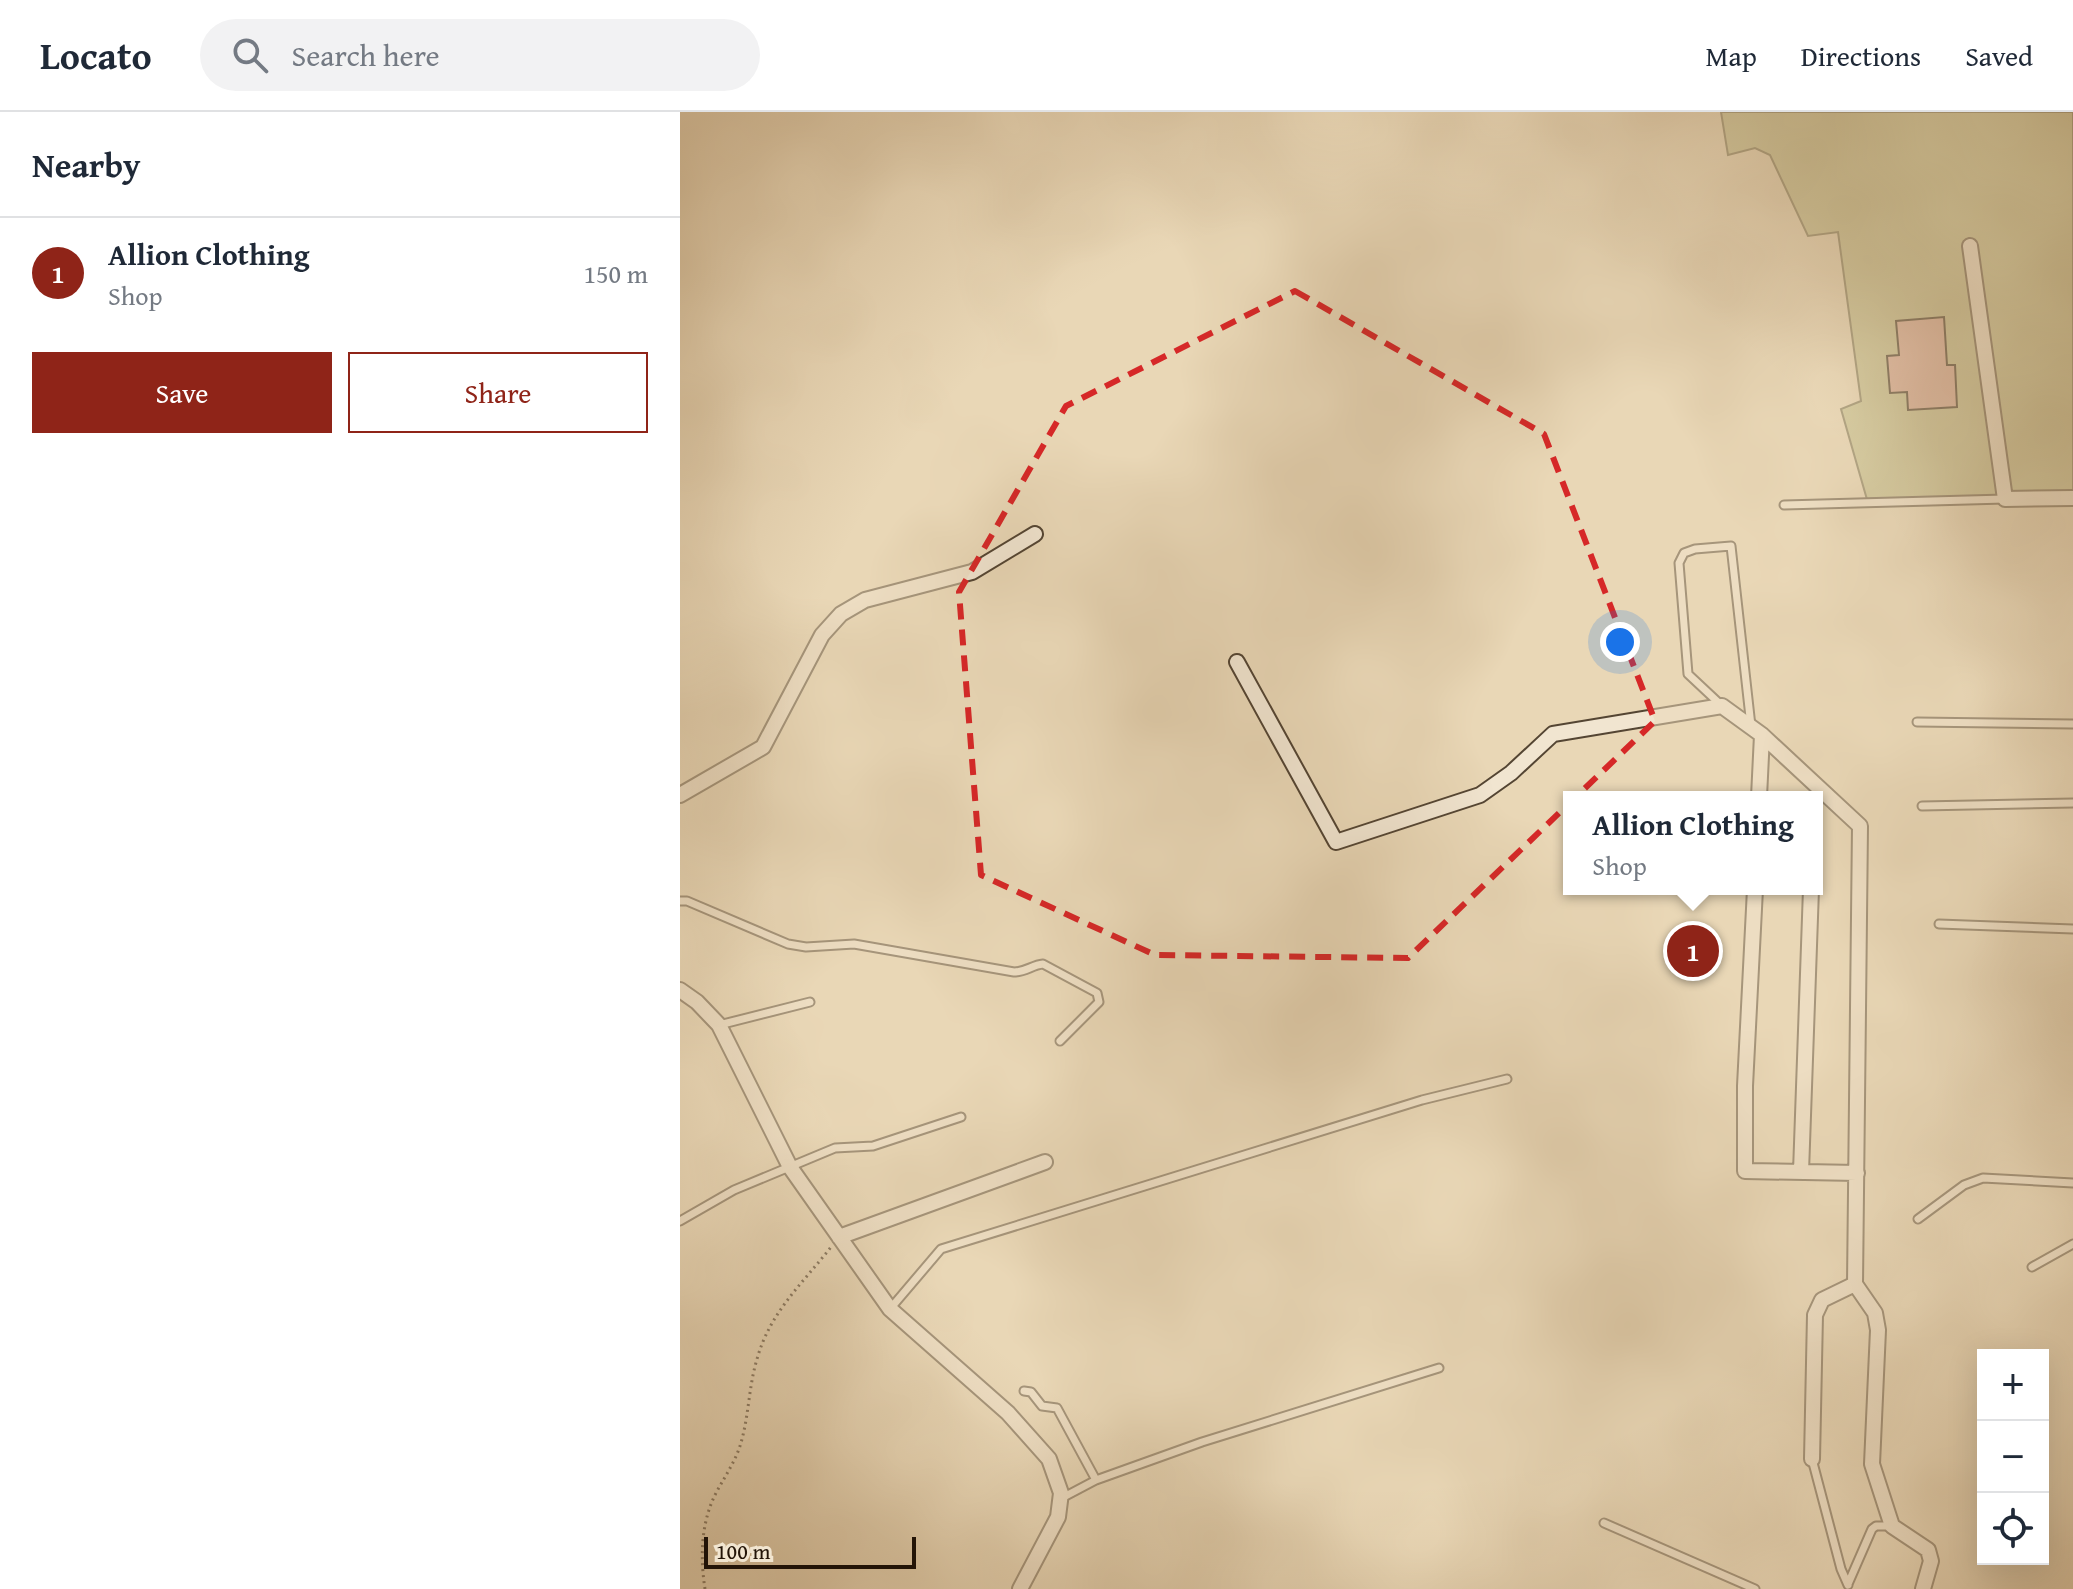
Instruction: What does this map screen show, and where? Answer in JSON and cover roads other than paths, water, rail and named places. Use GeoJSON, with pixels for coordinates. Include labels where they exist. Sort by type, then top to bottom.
{"type":"FeatureCollection","features":[{"type":"Feature","properties":{"kind":"street"},"geometry":{"type":"LineString","coordinates":[[1970,246],[2005,499],[2073,498]]}},
{"type":"Feature","properties":{"kind":"street"},"geometry":{"type":"LineString","coordinates":[[681,792],[763,747],[822,635],[841,614],[865,600],[972,572],[1035,534]]}},
{"type":"Feature","properties":{"kind":"street"},"geometry":{"type":"LineString","coordinates":[[1237,662],[1336,842],[1480,795],[1511,773],[1553,734],[1722,706],[1756,730],[1814,790]]}},
{"type":"Feature","properties":{"kind":"street"},"geometry":{"type":"LineString","coordinates":[[1756,730],[1759,791]]}},
{"type":"Feature","properties":{"kind":"street"},"geometry":{"type":"LineString","coordinates":[[1823,797],[1860,826],[1855,1284],[1875,1313],[1878,1330],[1872,1464],[1892,1526],[1928,1550],[1931,1561],[1923,1589]]}},
{"type":"Feature","properties":{"kind":"street"},"geometry":{"type":"LineString","coordinates":[[1755,895],[1745,1086],[1745,1171],[1857,1173]]}},
{"type":"Feature","properties":{"kind":"street"},"geometry":{"type":"LineString","coordinates":[[1801,1172],[1811,895]]}},
{"type":"Feature","properties":{"kind":"street"},"geometry":{"type":"LineString","coordinates":[[680,990],[697,1002],[719,1025],[790,1167],[890,1309],[1008,1413],[1049,1459],[1061,1493],[1058,1517],[1020,1589]]}},
{"type":"Feature","properties":{"kind":"street"},"geometry":{"type":"LineString","coordinates":[[839,1237],[1045,1162]]}},
{"type":"Feature","properties":{"kind":"street"},"geometry":{"type":"LineString","coordinates":[[1812,1459],[1815,1315],[1822,1300],[1855,1284]]}},
{"type":"Feature","properties":{"kind":"lane"},"geometry":{"type":"LineString","coordinates":[[1784,505],[2005,499]]}},
{"type":"Feature","properties":{"kind":"lane"},"geometry":{"type":"LineString","coordinates":[[1722,706],[1688,674],[1679,563],[1684,553],[1695,549],[1731,546],[1756,730]]}},
{"type":"Feature","properties":{"kind":"lane"},"geometry":{"type":"LineString","coordinates":[[1917,722],[2073,724]]}},
{"type":"Feature","properties":{"kind":"lane"},"geometry":{"type":"LineString","coordinates":[[1922,806],[2073,803]]}},
{"type":"Feature","properties":{"kind":"lane"},"geometry":{"type":"LineString","coordinates":[[680,901],[687,901],[788,944],[806,947],[854,944],[1014,972],[1026,972],[1035,965],[1043,964],[1097,993],[1099,1002],[1060,1041]]}},
{"type":"Feature","properties":{"kind":"lane"},"geometry":{"type":"LineString","coordinates":[[1939,924],[2073,929]]}},
{"type":"Feature","properties":{"kind":"lane"},"geometry":{"type":"LineString","coordinates":[[719,1025],[810,1002]]}},
{"type":"Feature","properties":{"kind":"lane"},"geometry":{"type":"LineString","coordinates":[[890,1309],[941,1249],[1422,1100],[1507,1079]]}},
{"type":"Feature","properties":{"kind":"lane"},"geometry":{"type":"LineString","coordinates":[[680,1221],[734,1190],[835,1148],[873,1146],[961,1117]]}},
{"type":"Feature","properties":{"kind":"lane"},"geometry":{"type":"LineString","coordinates":[[1918,1219],[1964,1185],[1983,1178],[2073,1183]]}},
{"type":"Feature","properties":{"kind":"lane"},"geometry":{"type":"LineString","coordinates":[[2032,1267],[2073,1244]]}},
{"type":"Feature","properties":{"kind":"lane"},"geometry":{"type":"LineString","coordinates":[[1060,1499],[1096,1480],[1217,1437],[1439,1368]]}},
{"type":"Feature","properties":{"kind":"lane"},"geometry":{"type":"LineString","coordinates":[[1024,1391],[1031,1392],[1042,1406],[1057,1408],[1096,1480]]}},
{"type":"Feature","properties":{"kind":"lane"},"geometry":{"type":"LineString","coordinates":[[1812,1459],[1847,1587]]}},
{"type":"Feature","properties":{"kind":"lane"},"geometry":{"type":"LineString","coordinates":[[1604,1523],[1755,1589]]}},
{"type":"Feature","properties":{"kind":"lane"},"geometry":{"type":"LineString","coordinates":[[1847,1587],[1872,1529],[1892,1526]]}},
{"type":"Feature","properties":{"kind":"place","name":"Allion Clothing"},"geometry":{"type":"Point","coordinates":[1693,951]}}]}
